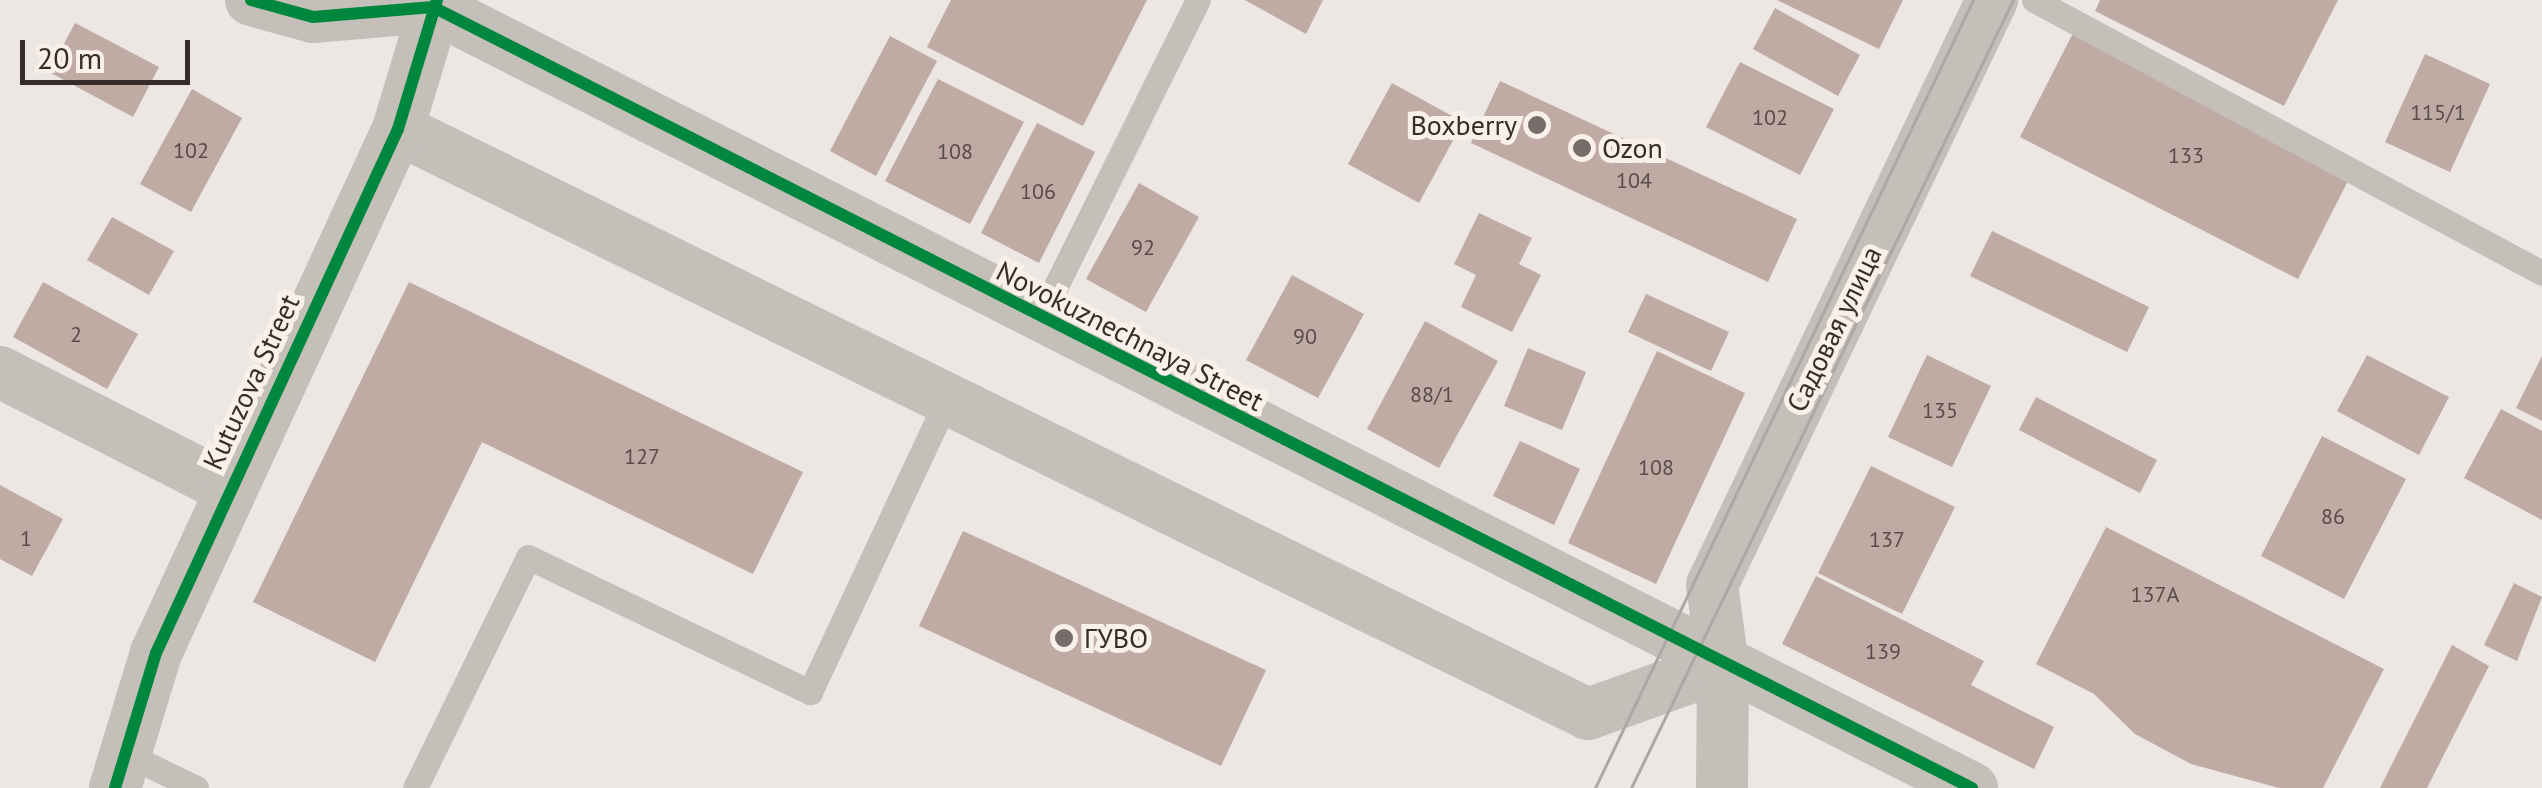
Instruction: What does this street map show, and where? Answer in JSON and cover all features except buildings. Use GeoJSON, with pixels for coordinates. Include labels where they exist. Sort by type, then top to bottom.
{"type":"FeatureCollection","features":[{"type":"Feature","properties":{"kind":"street"},"geometry":{"type":"LineString","coordinates":[[251,0],[313,17],[435,4]]}},
{"type":"Feature","properties":{"kind":"street","name":"Садовая улица"},"geometry":{"type":"LineString","coordinates":[[1723,788],[1723,666],[1712,585],[1992,0]]}},
{"type":"Feature","properties":{"kind":"street","name":"Kutuzova Street"},"geometry":{"type":"LineString","coordinates":[[121,771],[156,654],[228,488],[398,129],[435,4]]}},
{"type":"Feature","properties":{"kind":"street","name":"Novokuznechnaya Street"},"geometry":{"type":"LineString","coordinates":[[435,4],[1040,318],[1723,666],[1972,788]]}},
{"type":"Feature","properties":{"kind":"street"},"geometry":{"type":"LineString","coordinates":[[398,129],[1588,714],[1723,666]]}},
{"type":"Feature","properties":{"kind":"street"},"geometry":{"type":"LineString","coordinates":[[0,372],[228,488]]}},
{"type":"Feature","properties":{"kind":"lane"},"geometry":{"type":"LineString","coordinates":[[1040,318],[1198,0]]}},
{"type":"Feature","properties":{"kind":"lane"},"geometry":{"type":"LineString","coordinates":[[2034,0],[2542,273]]}},
{"type":"Feature","properties":{"kind":"lane"},"geometry":{"type":"LineString","coordinates":[[415,788],[528,557],[810,692],[948,397]]}},
{"type":"Feature","properties":{"kind":"lane"},"geometry":{"type":"LineString","coordinates":[[121,771],[196,788]]}},
{"type":"Feature","properties":{"kind":"tram line"},"geometry":{"type":"LineString","coordinates":[[1595,788],[1973,0]]}},
{"type":"Feature","properties":{"kind":"tram line"},"geometry":{"type":"LineString","coordinates":[[1631,788],[2013,0]]}},
{"type":"Feature","properties":{"kind":"cycle path"},"geometry":{"type":"LineString","coordinates":[[251,0],[313,17],[433,7],[1972,788]]}},
{"type":"Feature","properties":{"kind":"cycle path"},"geometry":{"type":"LineString","coordinates":[[115,788],[156,653],[398,129],[437,0]]}},
{"type":"Feature","properties":{"kind":"place","name":"Boxberry"},"geometry":{"type":"Point","coordinates":[1537,125]}},
{"type":"Feature","properties":{"kind":"place","name":"Ozon"},"geometry":{"type":"Point","coordinates":[1582,148]}},
{"type":"Feature","properties":{"kind":"place","name":"ГУВО"},"geometry":{"type":"Point","coordinates":[1064,638]}}]}
